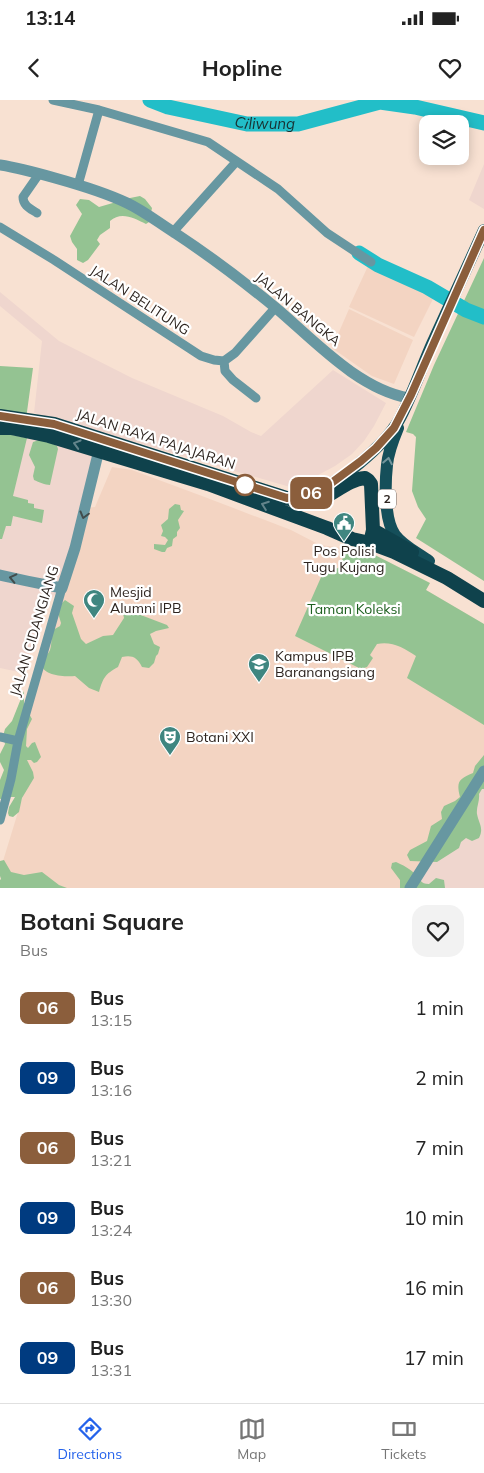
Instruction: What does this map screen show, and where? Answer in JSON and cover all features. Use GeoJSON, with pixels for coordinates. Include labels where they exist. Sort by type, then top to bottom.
{"type":"FeatureCollection","features":[{"type":"Feature","properties":{"kind":"highway","name":"JALAN RAYA PAJAJARAN"},"geometry":{"type":"LineString","coordinates":[[6,422],[54,424],[309,504],[324,498],[357,479],[365,478],[371,484],[372,537]]}},
{"type":"Feature","properties":{"kind":"highway","name":"JALAN RAYA PAJAJARAN"},"geometry":{"type":"LineString","coordinates":[[6,422],[208,484],[352,539],[372,537],[394,552],[447,578],[484,601]]}},
{"type":"Feature","properties":{"kind":"highway"},"geometry":{"type":"LineString","coordinates":[[372,537],[429,561],[447,578]]}},
{"type":"Feature","properties":{"kind":"highway","name":"2"},"geometry":{"type":"LineString","coordinates":[[429,561],[484,593]]}},
{"type":"Feature","properties":{"kind":"main road","name":"2"},"geometry":{"type":"LineString","coordinates":[[429,561],[394,534],[388,518],[387,464],[400,421],[484,230]]}},
{"type":"Feature","properties":{"kind":"main road","name":"2"},"geometry":{"type":"LineString","coordinates":[[287,498],[309,494],[330,484],[361,461],[394,428],[410,397]]}},
{"type":"Feature","properties":{"kind":"street"},"geometry":{"type":"LineString","coordinates":[[54,100],[99,110],[208,142],[278,189],[327,233],[371,262]]}},
{"type":"Feature","properties":{"kind":"street"},"geometry":{"type":"LineString","coordinates":[[78,185],[99,110]]}},
{"type":"Feature","properties":{"kind":"street"},"geometry":{"type":"LineString","coordinates":[[174,232],[236,162]]}},
{"type":"Feature","properties":{"kind":"street","name":"JALAN BANGKA"},"geometry":{"type":"LineString","coordinates":[[0,166],[17,168],[78,185],[108,194],[128,203],[215,261],[358,377],[399,396],[410,397]]}},
{"type":"Feature","properties":{"kind":"street"},"geometry":{"type":"LineString","coordinates":[[37,213],[25,205],[23,197],[39,174]]}},
{"type":"Feature","properties":{"kind":"street","name":"JALAN BELITUNG"},"geometry":{"type":"LineString","coordinates":[[0,227],[201,356],[224,361]]}},
{"type":"Feature","properties":{"kind":"street"},"geometry":{"type":"LineString","coordinates":[[256,398],[226,372],[224,361],[235,353],[275,308]]}},
{"type":"Feature","properties":{"kind":"street","name":"JALAN CIDANGIANG"},"geometry":{"type":"LineString","coordinates":[[0,820],[11,779],[18,741],[75,548],[100,450]]}},
{"type":"Feature","properties":{"kind":"street"},"geometry":{"type":"LineString","coordinates":[[0,575],[62,588]]}},
{"type":"Feature","properties":{"kind":"street"},"geometry":{"type":"LineString","coordinates":[[0,737],[18,741]]}},
{"type":"Feature","properties":{"kind":"street"},"geometry":{"type":"LineString","coordinates":[[410,888],[484,771]]}},
{"type":"Feature","properties":{"kind":"shaded area"},"geometry":{"type":"Polygon","coordinates":[[[484,164],[484,209],[469,200],[484,164]]]}},
{"type":"Feature","properties":{"kind":"shaded area"},"geometry":{"type":"Polygon","coordinates":[[[368,266],[436,293],[414,337],[349,307],[368,266]]]}},
{"type":"Feature","properties":{"kind":"shaded area"},"geometry":{"type":"Polygon","coordinates":[[[0,292],[59,341],[132,378],[223,416],[261,436],[333,370],[386,403],[364,441],[352,454],[335,466],[307,481],[290,487],[34,413],[42,341],[0,306],[0,292]]]}},
{"type":"Feature","properties":{"kind":"shaded area"},"geometry":{"type":"Polygon","coordinates":[[[349,309],[413,340],[394,384],[372,376],[332,348],[349,309]]]}},
{"type":"Feature","properties":{"kind":"shaded area"},"geometry":{"type":"Polygon","coordinates":[[[0,432],[99,450],[62,588],[44,606],[23,673],[0,668],[0,432]]]}},
{"type":"Feature","properties":{"kind":"shaded area","name":"Kampus IPB Baranangsiang"},"geometry":{"type":"Polygon","coordinates":[[[112,467],[132,470],[202,496],[291,530],[320,545],[361,548],[430,583],[426,590],[484,624],[484,769],[406,888],[66,888],[41,878],[2,880],[3,861],[26,786],[18,741],[85,508],[95,507],[112,467]]]}},
{"type":"Feature","properties":{"kind":"shaded area"},"geometry":{"type":"Polygon","coordinates":[[[484,774],[484,888],[412,888],[484,774]]]}},
{"type":"Feature","properties":{"kind":"green space"},"geometry":{"type":"Polygon","coordinates":[[[140,196],[152,208],[149,222],[146,224],[123,216],[114,218],[110,221],[110,228],[100,235],[97,240],[100,244],[88,260],[83,263],[77,260],[77,249],[70,236],[82,214],[76,205],[80,199],[89,200],[99,207],[140,196]]]}},
{"type":"Feature","properties":{"kind":"green space"},"geometry":{"type":"Polygon","coordinates":[[[484,258],[484,581],[416,538],[426,519],[418,507],[412,491],[416,437],[406,432],[434,365],[484,258]]]}},
{"type":"Feature","properties":{"kind":"green space"},"geometry":{"type":"Polygon","coordinates":[[[0,366],[33,368],[26,419],[0,417],[0,366]]]}},
{"type":"Feature","properties":{"kind":"green space"},"geometry":{"type":"Polygon","coordinates":[[[0,435],[27,438],[13,496],[28,500],[28,503],[34,504],[34,508],[44,510],[42,523],[13,516],[11,526],[6,526],[2,539],[0,539],[0,435]]]}},
{"type":"Feature","properties":{"kind":"green space"},"geometry":{"type":"Polygon","coordinates":[[[39,440],[47,441],[57,446],[58,449],[50,485],[34,480],[33,476],[35,467],[29,455],[33,442],[39,440]]]}},
{"type":"Feature","properties":{"kind":"green space"},"geometry":{"type":"Polygon","coordinates":[[[175,504],[180,505],[181,510],[184,511],[178,520],[180,528],[177,536],[173,539],[172,546],[167,548],[165,552],[162,552],[154,549],[154,544],[165,545],[168,540],[161,536],[163,531],[161,525],[168,519],[169,509],[175,504]]]}},
{"type":"Feature","properties":{"kind":"green space","name":"Taman Koleksi"},"geometry":{"type":"Polygon","coordinates":[[[343,548],[361,548],[430,583],[426,590],[484,624],[484,725],[407,678],[416,656],[402,648],[388,643],[377,644],[370,655],[373,658],[367,667],[361,669],[295,636],[326,566],[334,569],[342,565],[343,548]]]}},
{"type":"Feature","properties":{"kind":"green space"},"geometry":{"type":"Polygon","coordinates":[[[65,600],[74,606],[72,613],[81,639],[86,644],[103,636],[113,635],[124,618],[123,613],[125,609],[167,625],[169,628],[150,634],[154,644],[160,647],[154,663],[149,668],[142,667],[134,658],[129,656],[122,657],[118,667],[105,677],[99,692],[89,688],[75,676],[61,676],[46,672],[43,669],[42,663],[50,650],[53,630],[60,626],[59,606],[65,600]]]}},
{"type":"Feature","properties":{"kind":"green space"},"geometry":{"type":"Polygon","coordinates":[[[24,691],[24,705],[32,719],[27,729],[26,746],[28,748],[35,742],[41,757],[34,763],[31,760],[27,760],[34,778],[22,798],[19,812],[13,817],[9,816],[8,813],[15,797],[0,799],[0,780],[4,770],[0,762],[0,754],[5,744],[3,736],[5,729],[12,721],[24,691]]]}},
{"type":"Feature","properties":{"kind":"green space"},"geometry":{"type":"Polygon","coordinates":[[[484,755],[484,789],[479,794],[477,812],[481,829],[479,838],[472,841],[466,838],[461,842],[459,848],[437,862],[410,861],[407,855],[410,850],[427,841],[431,826],[442,819],[441,812],[444,806],[460,797],[458,787],[460,781],[473,773],[475,766],[484,755]]]}},
{"type":"Feature","properties":{"kind":"green space"},"geometry":{"type":"Polygon","coordinates":[[[4,860],[11,872],[24,875],[42,872],[59,885],[67,888],[0,888],[0,861],[4,860]]]}},
{"type":"Feature","properties":{"kind":"green space"},"geometry":{"type":"Polygon","coordinates":[[[396,862],[411,871],[424,883],[429,884],[436,878],[444,880],[445,888],[400,888],[400,880],[391,868],[392,863],[396,862]]]}},
{"type":"Feature","properties":{"kind":"waterway","name":"Ciliwung"},"geometry":{"type":"LineString","coordinates":[[150,100],[168,107],[247,124],[298,124],[380,102],[415,107],[484,123]]}},
{"type":"Feature","properties":{"kind":"waterway"},"geometry":{"type":"LineString","coordinates":[[359,253],[378,265],[427,287],[466,310],[484,317]]}},
{"type":"Feature","properties":{"kind":"bus line","name":"06"},"geometry":{"type":"LineString","coordinates":[[0,416],[54,424],[287,498],[309,494],[330,484],[346,473],[376,448],[394,428],[411,395],[484,230]]}},
{"type":"Feature","properties":{"kind":"place","name":"Pos Polisi Tugu Kujang"},"geometry":{"type":"Point","coordinates":[344,542]}},
{"type":"Feature","properties":{"kind":"place","name":"Mesjid Alumni IPB"},"geometry":{"type":"Point","coordinates":[94,619]}},
{"type":"Feature","properties":{"kind":"place","name":"Kampus IPB Baranangsiang"},"geometry":{"type":"Point","coordinates":[259,683]}},
{"type":"Feature","properties":{"kind":"place","name":"Botani XXI"},"geometry":{"type":"Point","coordinates":[170,756]}}]}
